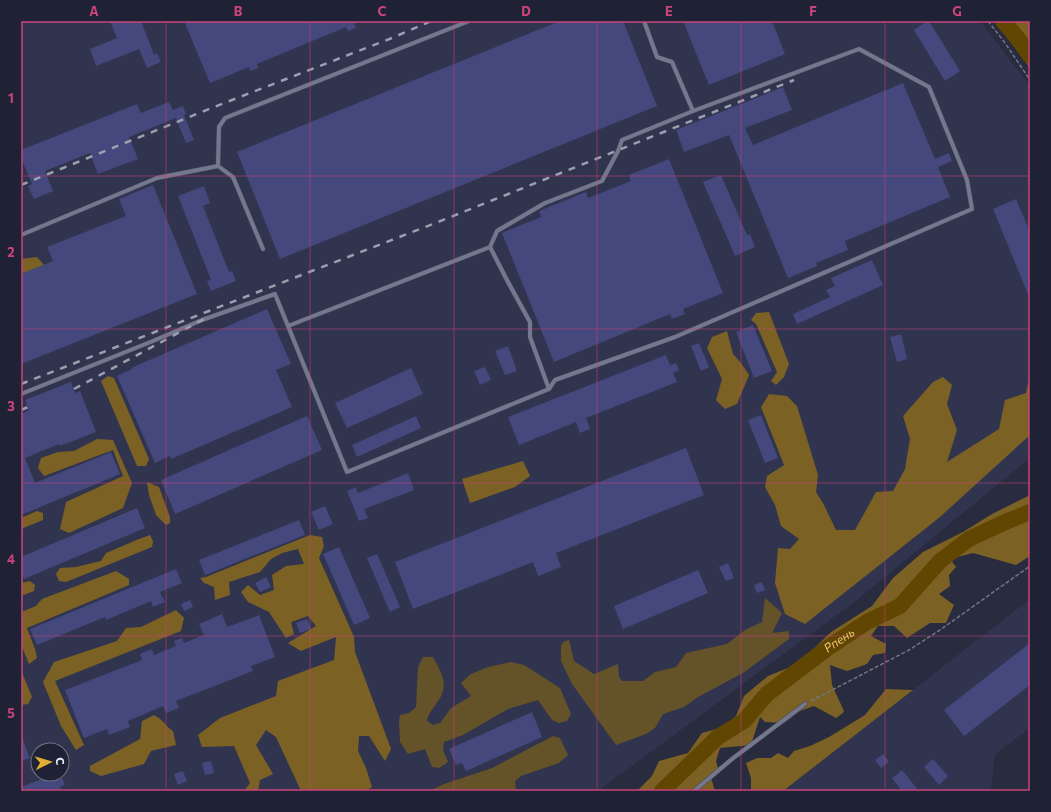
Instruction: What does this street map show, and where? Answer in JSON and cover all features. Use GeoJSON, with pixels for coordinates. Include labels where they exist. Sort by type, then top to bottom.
{"type":"FeatureCollection","features":[{"type":"Feature","properties":{"kind":"lane"},"geometry":{"type":"LineString","coordinates":[[218,166],[219,127],[225,118],[469,21]]}},
{"type":"Feature","properties":{"kind":"lane"},"geometry":{"type":"LineString","coordinates":[[644,21],[657,57],[672,62],[693,111]]}},
{"type":"Feature","properties":{"kind":"lane"},"geometry":{"type":"LineString","coordinates":[[21,394],[202,320],[275,294],[347,472],[548,389],[555,380],[675,338],[972,209],[967,180],[929,87],[859,49],[693,111],[622,140],[602,181],[545,203],[498,232],[490,247],[288,326]]}},
{"type":"Feature","properties":{"kind":"lane"},"geometry":{"type":"LineString","coordinates":[[21,235],[157,178],[218,166],[233,177],[263,249]]}},
{"type":"Feature","properties":{"kind":"lane"},"geometry":{"type":"LineString","coordinates":[[490,247],[530,322],[530,337],[548,389]]}},
{"type":"Feature","properties":{"kind":"lane"},"geometry":{"type":"LineString","coordinates":[[694,791],[732,759],[805,704]]}},
{"type":"Feature","properties":{"kind":"path"},"geometry":{"type":"LineString","coordinates":[[988,21],[1030,80]]}},
{"type":"Feature","properties":{"kind":"path"},"geometry":{"type":"LineString","coordinates":[[805,704],[909,650],[940,630],[1030,566]]}},
{"type":"Feature","properties":{"kind":"shaded area"},"geometry":{"type":"Polygon","coordinates":[[[21,21],[980,21],[1030,86],[1030,458],[857,600],[598,791],[21,791],[21,21]]]}},
{"type":"Feature","properties":{"kind":"shaded area"},"geometry":{"type":"Polygon","coordinates":[[[995,21],[1030,21],[1030,69],[1027,64],[995,21]]]}},
{"type":"Feature","properties":{"kind":"shaded area"},"geometry":{"type":"Polygon","coordinates":[[[37,257],[44,265],[21,274],[21,259],[37,257]]]}},
{"type":"Feature","properties":{"kind":"shaded area"},"geometry":{"type":"Polygon","coordinates":[[[769,312],[789,364],[784,377],[776,385],[771,381],[777,372],[756,324],[751,320],[756,313],[769,312]]]}},
{"type":"Feature","properties":{"kind":"shaded area"},"geometry":{"type":"Polygon","coordinates":[[[727,331],[733,354],[749,375],[737,404],[725,409],[716,400],[722,379],[707,348],[712,337],[727,331]]]}},
{"type":"Feature","properties":{"kind":"shaded area"},"geometry":{"type":"Polygon","coordinates":[[[1030,375],[1030,435],[940,517],[805,624],[785,614],[775,583],[778,548],[790,549],[799,539],[781,526],[775,505],[765,487],[767,476],[784,465],[761,407],[769,394],[787,396],[797,406],[818,475],[816,492],[836,530],[855,530],[876,492],[893,491],[905,469],[910,439],[903,416],[933,382],[943,377],[952,385],[947,404],[957,430],[947,462],[999,429],[1005,400],[1026,393],[1030,375]]]}},
{"type":"Feature","properties":{"kind":"shaded area"},"geometry":{"type":"Polygon","coordinates":[[[108,376],[114,378],[149,459],[146,466],[137,466],[101,381],[108,376]]]}},
{"type":"Feature","properties":{"kind":"shaded area"},"geometry":{"type":"Polygon","coordinates":[[[97,439],[113,440],[132,483],[123,508],[69,533],[60,529],[66,502],[123,476],[113,450],[44,476],[38,468],[41,458],[58,452],[74,451],[97,439]]]}},
{"type":"Feature","properties":{"kind":"shaded area"},"geometry":{"type":"Polygon","coordinates":[[[523,461],[530,476],[515,487],[470,503],[462,479],[523,461]]]}},
{"type":"Feature","properties":{"kind":"shaded area"},"geometry":{"type":"Polygon","coordinates":[[[147,482],[159,487],[170,517],[170,523],[166,525],[156,515],[149,495],[147,482]]]}},
{"type":"Feature","properties":{"kind":"shaded area"},"geometry":{"type":"Polygon","coordinates":[[[1030,495],[1030,556],[1016,565],[973,553],[950,559],[956,567],[949,575],[950,586],[939,594],[954,605],[946,623],[930,623],[907,638],[894,626],[878,626],[871,636],[886,644],[885,653],[873,655],[867,664],[847,671],[830,665],[832,685],[844,711],[843,713],[836,718],[814,706],[800,711],[784,723],[765,722],[760,717],[751,745],[720,748],[716,761],[719,772],[711,778],[715,791],[637,791],[652,776],[659,761],[688,753],[702,733],[724,727],[736,716],[744,696],[768,676],[798,664],[831,632],[872,606],[893,578],[923,552],[1030,495]]]}},
{"type":"Feature","properties":{"kind":"shaded area"},"geometry":{"type":"Polygon","coordinates":[[[37,511],[43,513],[43,520],[21,529],[21,518],[37,511]]]}},
{"type":"Feature","properties":{"kind":"shaded area"},"geometry":{"type":"Polygon","coordinates":[[[150,535],[153,541],[152,547],[66,582],[59,581],[56,574],[60,568],[76,567],[101,561],[106,553],[150,535]]]}},
{"type":"Feature","properties":{"kind":"shaded area"},"geometry":{"type":"Polygon","coordinates":[[[310,535],[322,537],[324,546],[319,558],[354,637],[355,652],[391,749],[385,761],[369,736],[359,736],[358,751],[366,768],[372,787],[366,791],[301,791],[276,737],[266,730],[256,745],[273,774],[260,780],[258,791],[244,791],[250,783],[234,746],[202,747],[198,735],[220,718],[276,696],[278,681],[334,660],[336,637],[301,651],[288,643],[316,626],[308,616],[291,622],[294,634],[286,638],[269,612],[248,602],[241,592],[248,585],[260,595],[274,590],[272,575],[286,566],[304,564],[298,549],[282,553],[271,559],[260,572],[229,582],[230,595],[215,600],[214,587],[204,583],[200,578],[206,577],[310,535]]]}},
{"type":"Feature","properties":{"kind":"shaded area"},"geometry":{"type":"Polygon","coordinates":[[[116,571],[129,579],[129,585],[27,628],[37,658],[29,664],[21,644],[21,612],[36,606],[42,599],[116,571]]]}},
{"type":"Feature","properties":{"kind":"shaded area"},"geometry":{"type":"Polygon","coordinates":[[[30,581],[35,585],[34,591],[21,596],[21,583],[30,581]]]}},
{"type":"Feature","properties":{"kind":"shaded area"},"geometry":{"type":"Polygon","coordinates":[[[765,598],[782,613],[772,633],[789,631],[789,639],[743,673],[698,697],[684,707],[663,714],[655,728],[646,734],[616,745],[572,684],[561,661],[561,646],[563,642],[569,640],[574,661],[594,674],[618,664],[619,677],[622,681],[643,681],[655,672],[676,667],[686,653],[727,644],[745,630],[762,622],[765,598]]]}},
{"type":"Feature","properties":{"kind":"shaded area"},"geometry":{"type":"Polygon","coordinates":[[[1030,599],[1030,728],[995,754],[991,791],[783,791],[1030,599]]]}},
{"type":"Feature","properties":{"kind":"shaded area"},"geometry":{"type":"Polygon","coordinates":[[[176,610],[184,618],[181,631],[55,681],[84,745],[76,750],[61,726],[43,682],[54,662],[117,641],[126,628],[141,627],[176,610]]]}},
{"type":"Feature","properties":{"kind":"shaded area"},"geometry":{"type":"Polygon","coordinates":[[[423,657],[433,657],[444,681],[443,692],[430,712],[427,721],[433,725],[440,723],[451,708],[471,696],[461,683],[471,674],[488,667],[511,662],[524,665],[560,688],[571,714],[567,721],[559,723],[552,720],[538,700],[508,709],[463,735],[444,742],[443,750],[448,762],[439,768],[432,767],[425,749],[408,754],[400,742],[400,715],[409,713],[416,707],[418,667],[423,657]]]}},
{"type":"Feature","properties":{"kind":"shaded area"},"geometry":{"type":"Polygon","coordinates":[[[21,670],[32,697],[28,704],[21,705],[21,670]]]}},
{"type":"Feature","properties":{"kind":"shaded area"},"geometry":{"type":"Polygon","coordinates":[[[886,689],[913,690],[783,791],[751,791],[751,778],[746,763],[757,758],[771,758],[778,753],[788,758],[794,751],[810,746],[829,737],[865,715],[886,689]]]}},
{"type":"Feature","properties":{"kind":"shaded area"},"geometry":{"type":"Polygon","coordinates":[[[154,715],[173,731],[176,745],[151,751],[144,764],[101,776],[90,771],[90,766],[140,739],[142,721],[154,715]]]}},
{"type":"Feature","properties":{"kind":"shaded area"},"geometry":{"type":"Polygon","coordinates":[[[553,736],[560,738],[568,755],[559,763],[521,776],[515,781],[516,791],[429,791],[444,784],[492,768],[553,736]]]}},
{"type":"Feature","properties":{"kind":"building"},"geometry":{"type":"Polygon","coordinates":[[[110,21],[141,21],[154,55],[157,53],[161,62],[147,68],[139,49],[96,66],[90,49],[117,38],[110,21]]]}},
{"type":"Feature","properties":{"kind":"building"},"geometry":{"type":"Polygon","coordinates":[[[184,21],[360,21],[354,24],[356,28],[348,31],[346,27],[257,64],[258,68],[250,71],[249,67],[210,83],[184,21]]]}},
{"type":"Feature","properties":{"kind":"building"},"geometry":{"type":"Polygon","coordinates":[[[560,21],[623,21],[657,106],[280,259],[237,152],[560,21]]]}},
{"type":"Feature","properties":{"kind":"building"},"geometry":{"type":"Polygon","coordinates":[[[683,21],[772,21],[785,54],[709,85],[683,21]]]}},
{"type":"Feature","properties":{"kind":"building"},"geometry":{"type":"Polygon","coordinates":[[[929,21],[960,71],[945,81],[914,30],[929,21]]]}},
{"type":"Feature","properties":{"kind":"building"},"geometry":{"type":"Polygon","coordinates":[[[903,83],[935,159],[949,153],[952,161],[938,167],[950,197],[845,241],[848,250],[816,263],[817,266],[788,278],[729,135],[684,152],[676,130],[783,87],[792,110],[745,128],[753,145],[903,83]]]}},
{"type":"Feature","properties":{"kind":"building"},"geometry":{"type":"Polygon","coordinates":[[[169,102],[173,110],[183,106],[186,114],[184,115],[194,140],[186,143],[176,118],[129,137],[138,159],[98,174],[90,153],[45,171],[53,191],[34,199],[28,186],[32,184],[21,158],[21,150],[137,104],[141,113],[169,102]]]}},
{"type":"Feature","properties":{"kind":"building"},"geometry":{"type":"Polygon","coordinates":[[[669,159],[723,293],[683,309],[685,314],[672,319],[670,314],[554,362],[502,233],[541,217],[539,211],[586,192],[588,198],[631,181],[629,175],[669,159]]]}},
{"type":"Feature","properties":{"kind":"building"},"geometry":{"type":"Polygon","coordinates":[[[721,175],[747,235],[750,234],[755,247],[735,256],[703,182],[721,175]]]}},
{"type":"Feature","properties":{"kind":"building"},"geometry":{"type":"Polygon","coordinates":[[[153,185],[197,294],[21,364],[21,274],[53,261],[47,247],[126,216],[119,199],[153,185]]]}},
{"type":"Feature","properties":{"kind":"building"},"geometry":{"type":"Polygon","coordinates":[[[204,186],[210,203],[203,206],[229,272],[232,271],[236,281],[211,291],[207,281],[211,280],[178,196],[204,186]]]}},
{"type":"Feature","properties":{"kind":"building"},"geometry":{"type":"Polygon","coordinates":[[[1016,199],[1030,232],[1030,299],[993,209],[1016,199]]]}},
{"type":"Feature","properties":{"kind":"building"},"geometry":{"type":"Polygon","coordinates":[[[872,260],[883,285],[797,324],[793,314],[830,297],[826,290],[835,286],[831,278],[872,260]]]}},
{"type":"Feature","properties":{"kind":"building"},"geometry":{"type":"Polygon","coordinates":[[[267,309],[291,364],[276,370],[292,407],[171,459],[170,456],[155,463],[117,376],[132,369],[131,368],[267,309]]]}},
{"type":"Feature","properties":{"kind":"building"},"geometry":{"type":"Polygon","coordinates":[[[753,325],[772,371],[754,378],[736,332],[753,325]]]}},
{"type":"Feature","properties":{"kind":"building"},"geometry":{"type":"Polygon","coordinates":[[[901,334],[907,359],[897,362],[890,337],[901,334]]]}},
{"type":"Feature","properties":{"kind":"building"},"geometry":{"type":"Polygon","coordinates":[[[699,343],[709,367],[701,371],[691,346],[699,343]]]}},
{"type":"Feature","properties":{"kind":"building"},"geometry":{"type":"Polygon","coordinates":[[[508,346],[517,371],[505,375],[495,351],[508,346]]]}},
{"type":"Feature","properties":{"kind":"building"},"geometry":{"type":"Polygon","coordinates":[[[666,355],[670,365],[676,363],[679,370],[673,373],[677,382],[586,418],[590,429],[580,433],[576,422],[519,445],[508,417],[666,355]]]}},
{"type":"Feature","properties":{"kind":"building"},"geometry":{"type":"Polygon","coordinates":[[[485,367],[491,380],[480,385],[474,371],[485,367]]]}},
{"type":"Feature","properties":{"kind":"building"},"geometry":{"type":"Polygon","coordinates":[[[411,368],[423,394],[347,428],[335,403],[411,368]]]}},
{"type":"Feature","properties":{"kind":"building"},"geometry":{"type":"Polygon","coordinates":[[[71,382],[75,393],[80,391],[96,432],[60,446],[59,444],[25,458],[35,483],[111,452],[120,474],[21,515],[21,414],[29,410],[25,400],[71,382]]]}},
{"type":"Feature","properties":{"kind":"building"},"geometry":{"type":"Polygon","coordinates":[[[761,415],[778,458],[765,463],[748,420],[761,415]]]}},
{"type":"Feature","properties":{"kind":"building"},"geometry":{"type":"Polygon","coordinates":[[[307,416],[322,450],[175,514],[161,480],[307,416]]]}},
{"type":"Feature","properties":{"kind":"building"},"geometry":{"type":"Polygon","coordinates":[[[416,416],[421,428],[357,457],[352,445],[416,416]]]}},
{"type":"Feature","properties":{"kind":"building"},"geometry":{"type":"Polygon","coordinates":[[[686,448],[704,495],[556,553],[561,567],[538,576],[533,562],[413,609],[395,562],[686,448]]]}},
{"type":"Feature","properties":{"kind":"building"},"geometry":{"type":"Polygon","coordinates":[[[408,473],[414,490],[364,509],[368,518],[359,521],[347,491],[356,487],[358,493],[408,473]]]}},
{"type":"Feature","properties":{"kind":"building"},"geometry":{"type":"Polygon","coordinates":[[[325,506],[333,524],[319,530],[311,512],[325,506]]]}},
{"type":"Feature","properties":{"kind":"building"},"geometry":{"type":"Polygon","coordinates":[[[137,508],[145,528],[24,579],[21,572],[21,557],[137,508]]]}},
{"type":"Feature","properties":{"kind":"building"},"geometry":{"type":"Polygon","coordinates":[[[299,520],[305,535],[205,575],[199,560],[299,520]]]}},
{"type":"Feature","properties":{"kind":"building"},"geometry":{"type":"Polygon","coordinates":[[[339,547],[370,618],[354,625],[323,554],[339,547]]]}},
{"type":"Feature","properties":{"kind":"building"},"geometry":{"type":"Polygon","coordinates":[[[377,554],[400,607],[390,612],[367,558],[377,554]]]}},
{"type":"Feature","properties":{"kind":"building"},"geometry":{"type":"Polygon","coordinates":[[[728,563],[734,578],[726,581],[719,567],[728,563]]]}},
{"type":"Feature","properties":{"kind":"building"},"geometry":{"type":"Polygon","coordinates":[[[176,569],[182,583],[160,592],[165,602],[153,607],[151,601],[106,620],[105,617],[37,645],[30,629],[176,569]]]}},
{"type":"Feature","properties":{"kind":"building"},"geometry":{"type":"Polygon","coordinates":[[[698,570],[708,593],[623,629],[614,606],[698,570]]]}},
{"type":"Feature","properties":{"kind":"building"},"geometry":{"type":"Polygon","coordinates":[[[266,577],[271,587],[260,592],[255,583],[266,577]]]}},
{"type":"Feature","properties":{"kind":"building"},"geometry":{"type":"Polygon","coordinates":[[[762,582],[765,590],[757,593],[754,585],[762,582]]]}},
{"type":"Feature","properties":{"kind":"building"},"geometry":{"type":"Polygon","coordinates":[[[190,600],[193,607],[184,611],[181,604],[190,600]]]}},
{"type":"Feature","properties":{"kind":"building"},"geometry":{"type":"Polygon","coordinates":[[[222,614],[227,627],[259,615],[275,657],[251,666],[253,671],[176,701],[179,708],[166,713],[163,706],[128,721],[130,727],[109,735],[107,729],[84,738],[65,690],[142,660],[140,654],[152,649],[154,655],[176,646],[174,641],[182,638],[184,643],[204,635],[199,624],[222,614]]]}},
{"type":"Feature","properties":{"kind":"building"},"geometry":{"type":"Polygon","coordinates":[[[307,619],[311,629],[300,633],[296,623],[307,619]]]}},
{"type":"Feature","properties":{"kind":"building"},"geometry":{"type":"Polygon","coordinates":[[[1030,643],[1030,685],[964,736],[944,710],[1030,643]]]}},
{"type":"Feature","properties":{"kind":"building"},"geometry":{"type":"Polygon","coordinates":[[[532,712],[542,737],[466,771],[462,763],[456,765],[449,749],[532,712]]]}},
{"type":"Feature","properties":{"kind":"building"},"geometry":{"type":"Polygon","coordinates":[[[21,735],[30,758],[21,761],[21,735]]]}},
{"type":"Feature","properties":{"kind":"building"},"geometry":{"type":"Polygon","coordinates":[[[883,754],[889,762],[881,768],[875,760],[883,754]]]}},
{"type":"Feature","properties":{"kind":"building"},"geometry":{"type":"Polygon","coordinates":[[[933,759],[948,776],[939,785],[924,767],[933,759]]]}},
{"type":"Feature","properties":{"kind":"building"},"geometry":{"type":"Polygon","coordinates":[[[211,761],[214,773],[205,775],[202,763],[211,761]]]}},
{"type":"Feature","properties":{"kind":"building"},"geometry":{"type":"Polygon","coordinates":[[[902,770],[919,791],[902,791],[892,778],[902,770]]]}},
{"type":"Feature","properties":{"kind":"building"},"geometry":{"type":"Polygon","coordinates":[[[183,771],[187,781],[178,785],[174,774],[183,771]]]}},
{"type":"Feature","properties":{"kind":"building"},"geometry":{"type":"Polygon","coordinates":[[[34,782],[64,782],[65,785],[60,787],[62,791],[21,791],[21,787],[34,782]]]}},
{"type":"Feature","properties":{"kind":"waterway","name":"Рпень"},"geometry":{"type":"LineString","coordinates":[[1003,21],[1020,41],[1030,56]]}},
{"type":"Feature","properties":{"kind":"waterway","name":"Рпень"},"geometry":{"type":"LineString","coordinates":[[662,791],[718,737],[744,721],[767,694],[829,647],[867,622],[900,606],[940,561],[969,539],[1030,512]]}},
{"type":"Feature","properties":{"kind":"railway"},"geometry":{"type":"LineString","coordinates":[[21,185],[214,107],[392,38],[431,21]]}},
{"type":"Feature","properties":{"kind":"railway"},"geometry":{"type":"LineString","coordinates":[[21,384],[438,222],[794,80]]}},
{"type":"Feature","properties":{"kind":"railway"},"geometry":{"type":"LineString","coordinates":[[74,389],[206,318]]}},
{"type":"Feature","properties":{"kind":"railway"},"geometry":{"type":"LineString","coordinates":[[21,410],[28,407]]}}]}
